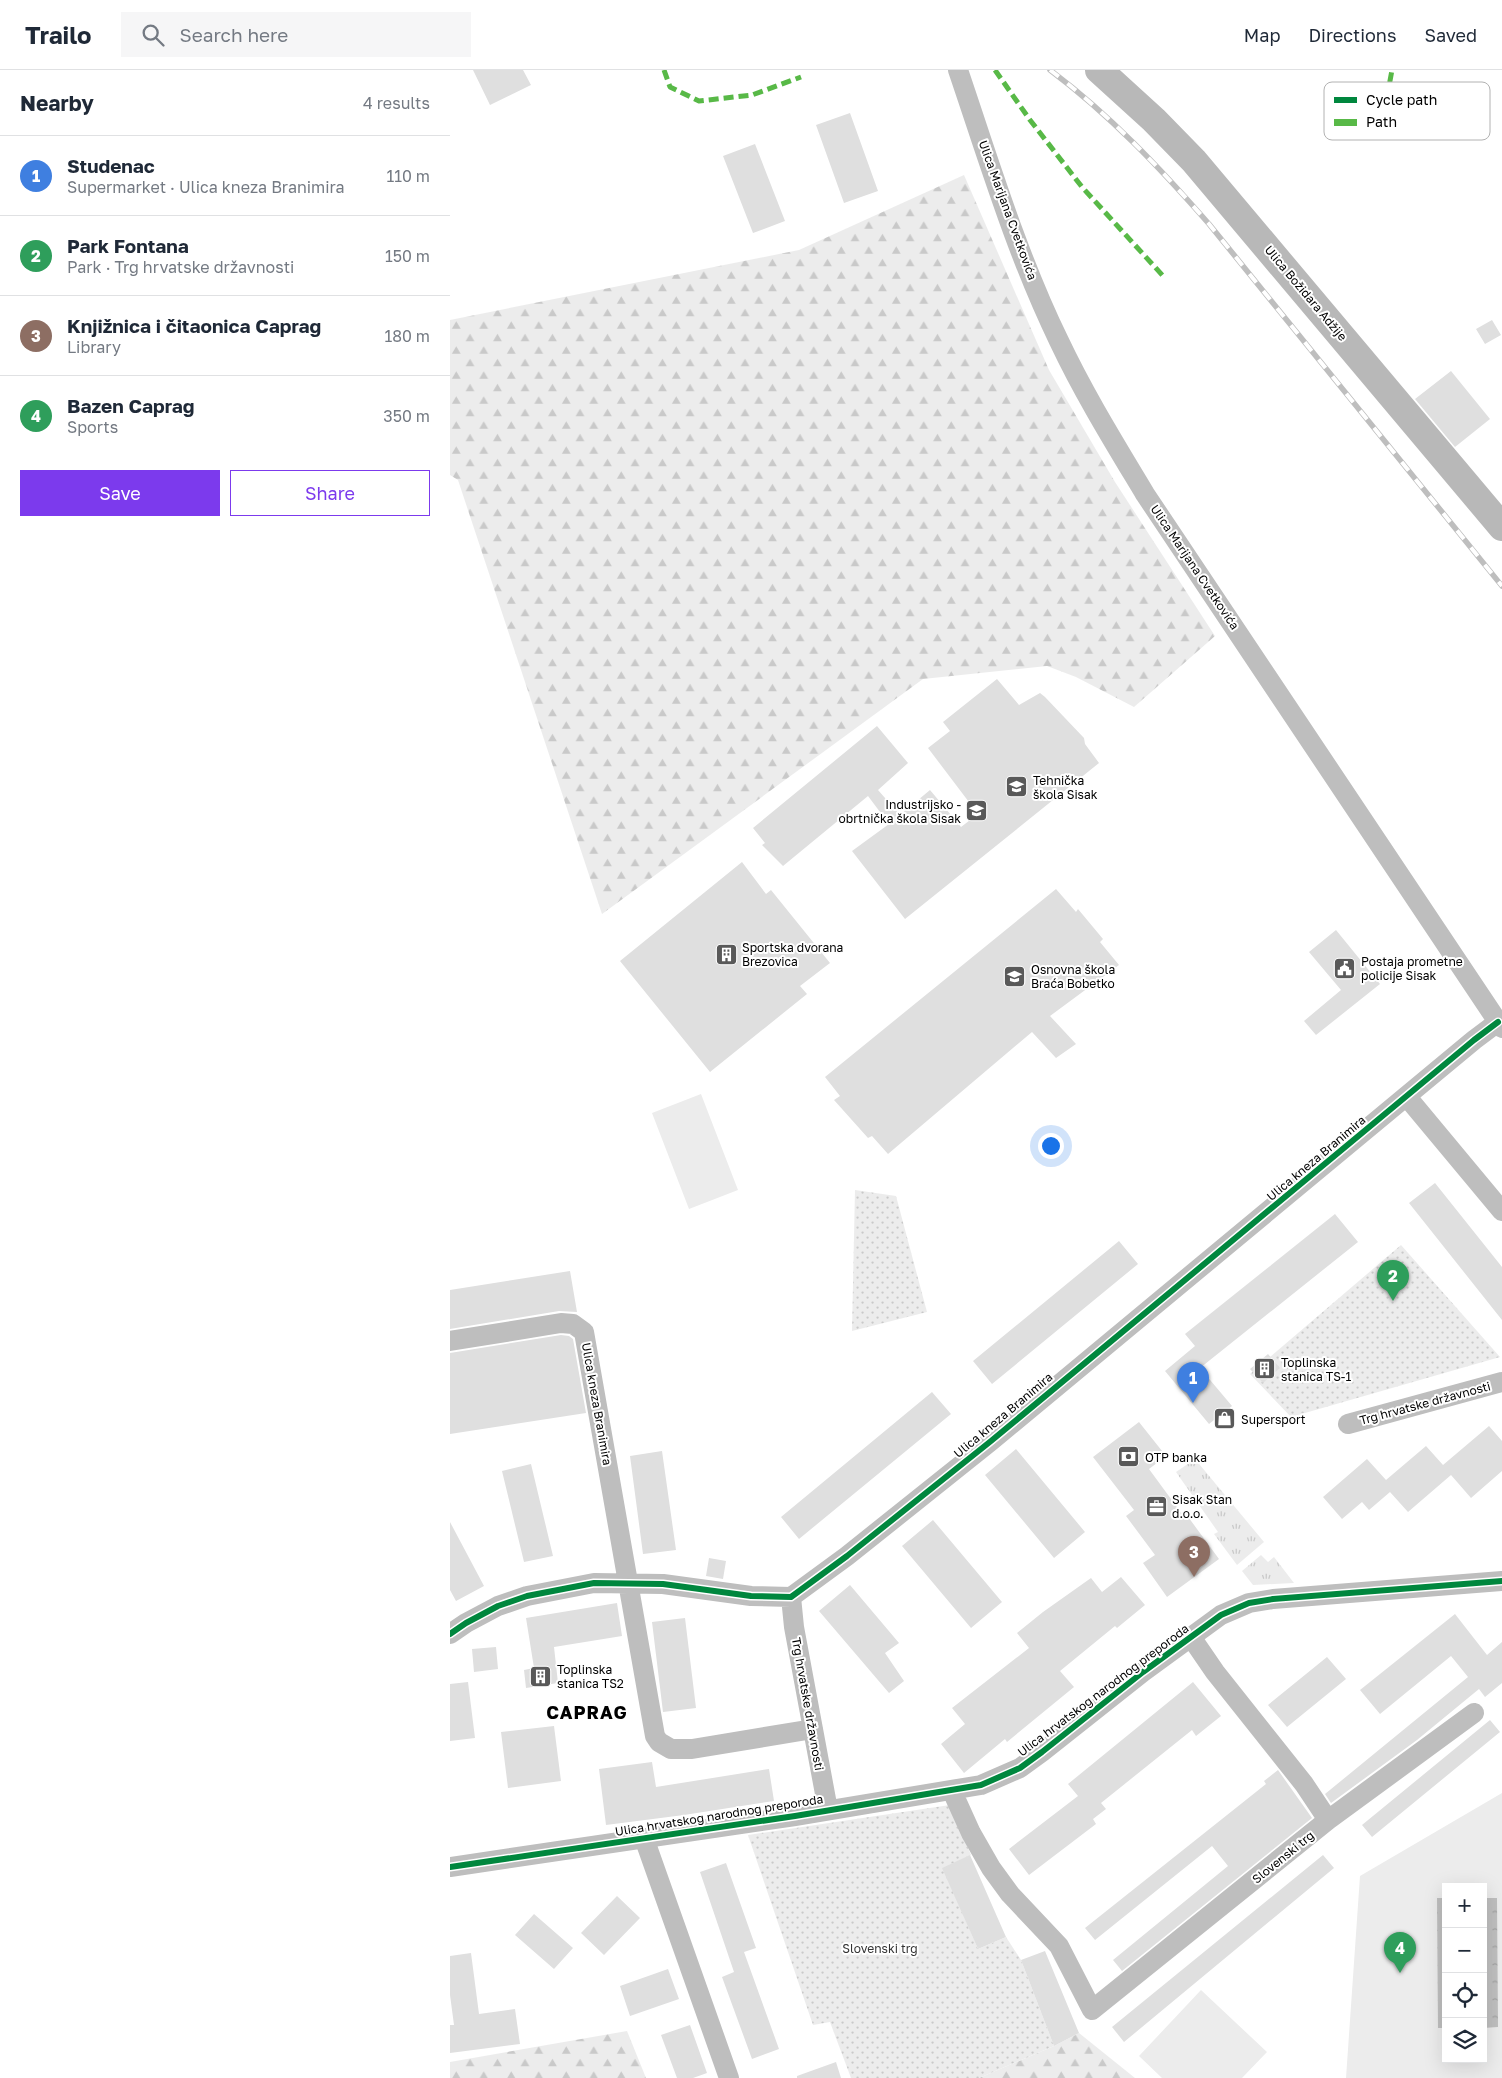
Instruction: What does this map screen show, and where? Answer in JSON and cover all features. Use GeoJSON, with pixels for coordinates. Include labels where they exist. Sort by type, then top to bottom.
{"type":"FeatureCollection","features":[{"type":"Feature","properties":{"kind":"main road","name":"Ulica Božidara Adžije"},"geometry":{"type":"LineString","coordinates":[[1099,70],[1154,120],[1194,161],[1502,527]]}},
{"type":"Feature","properties":{"kind":"street","name":"Ulica Marijana Cvetkovića"},"geometry":{"type":"LineString","coordinates":[[958,70],[1037,292],[1059,342],[1091,402],[1145,494],[1500,1025]]}},
{"type":"Feature","properties":{"kind":"street","name":"Ulica kneza Branimira"},"geometry":{"type":"LineString","coordinates":[[791,1597],[847,1556],[991,1441],[1474,1040],[1500,1025]]}},
{"type":"Feature","properties":{"kind":"street"},"geometry":{"type":"LineString","coordinates":[[1407,1097],[1502,1210]]}},
{"type":"Feature","properties":{"kind":"street","name":"Ulica kneza Branimira"},"geometry":{"type":"LineString","coordinates":[[450,1342],[561,1323],[573,1324],[584,1332],[655,1736],[659,1742],[671,1749],[692,1749],[813,1729]]}},
{"type":"Feature","properties":{"kind":"street","name":"Trg hrvatske državnosti"},"geometry":{"type":"LineString","coordinates":[[1348,1424],[1502,1382]]}},
{"type":"Feature","properties":{"kind":"street","name":"Ulica hrvatskog narodnog preporoda"},"geometry":{"type":"LineString","coordinates":[[450,1867],[952,1791],[981,1785],[1020,1768],[1220,1615],[1249,1602],[1502,1581]]}},
{"type":"Feature","properties":{"kind":"street"},"geometry":{"type":"LineString","coordinates":[[450,1634],[498,1606],[559,1588],[594,1583],[663,1584],[751,1596],[791,1597]]}},
{"type":"Feature","properties":{"kind":"street","name":"Trg hrvatske državnosti"},"geometry":{"type":"LineString","coordinates":[[791,1597],[793,1621],[828,1810]]}},
{"type":"Feature","properties":{"kind":"street"},"geometry":{"type":"LineString","coordinates":[[1191,1637],[1215,1672],[1304,1784],[1328,1820]]}},
{"type":"Feature","properties":{"kind":"street","name":"Slovenski trg"},"geometry":{"type":"LineString","coordinates":[[952,1791],[971,1834],[991,1868],[1010,1894],[1059,1946],[1092,2010],[1328,1820],[1474,1713]]}},
{"type":"Feature","properties":{"kind":"street","name":"Ulica hrvatskog narodnog preporoda"},"geometry":{"type":"LineString","coordinates":[[644,1838],[729,2078]]}},
{"type":"Feature","properties":{"kind":"green space"},"geometry":{"type":"Polygon","coordinates":[[[964,175],[1049,370],[1115,482],[1215,636],[1134,707],[1076,677],[1047,666],[923,679],[602,914],[458,480],[450,475],[450,320],[799,250],[964,175]]]}},
{"type":"Feature","properties":{"kind":"green space"},"geometry":{"type":"Polygon","coordinates":[[[701,1094],[738,1190],[689,1209],[652,1113],[701,1094]]]}},
{"type":"Feature","properties":{"kind":"green space"},"geometry":{"type":"Polygon","coordinates":[[[855,1190],[896,1196],[927,1312],[852,1331],[855,1190]]]}},
{"type":"Feature","properties":{"kind":"green space"},"geometry":{"type":"Polygon","coordinates":[[[1401,1245],[1500,1357],[1291,1417],[1250,1374],[1401,1245]]]}},
{"type":"Feature","properties":{"kind":"green space"},"geometry":{"type":"Polygon","coordinates":[[[1195,1459],[1264,1542],[1237,1565],[1214,1534],[1218,1532],[1176,1472],[1195,1459]]]}},
{"type":"Feature","properties":{"kind":"green space"},"geometry":{"type":"Polygon","coordinates":[[[1261,1555],[1268,1562],[1274,1557],[1294,1583],[1253,1585],[1242,1571],[1261,1555]]]}},
{"type":"Feature","properties":{"kind":"green space"},"geometry":{"type":"Polygon","coordinates":[[[1502,1793],[1502,2078],[1346,2078],[1360,1876],[1502,1793]]]}},
{"type":"Feature","properties":{"kind":"green space","name":"Slovenski trg"},"geometry":{"type":"Polygon","coordinates":[[[950,1805],[971,1855],[943,1868],[978,1949],[1006,1937],[1021,1960],[1054,2046],[979,2078],[851,2078],[830,2022],[813,2025],[748,1835],[950,1805]]]}},
{"type":"Feature","properties":{"kind":"green space"},"geometry":{"type":"Polygon","coordinates":[[[1201,1990],[1267,2052],[1242,2078],[1162,2078],[1139,2056],[1201,1990]]]}},
{"type":"Feature","properties":{"kind":"green space"},"geometry":{"type":"Polygon","coordinates":[[[627,2031],[646,2078],[450,2078],[450,2062],[627,2031]]]}},
{"type":"Feature","properties":{"kind":"green space"},"geometry":{"type":"Polygon","coordinates":[[[1079,2033],[1135,2078],[979,2078],[1054,2046],[1079,2033]]]}},
{"type":"Feature","properties":{"kind":"water"},"geometry":{"type":"Polygon","coordinates":[[[1437,1898],[1442,1898],[1442,2028],[1438,2028],[1437,1898]]]}},
{"type":"Feature","properties":{"kind":"water"},"geometry":{"type":"Polygon","coordinates":[[[1487,1898],[1497,1898],[1498,2027],[1487,2028],[1487,1898]]]}},
{"type":"Feature","properties":{"kind":"building"},"geometry":{"type":"Polygon","coordinates":[[[473,70],[523,70],[531,85],[490,105],[473,70]]]}},
{"type":"Feature","properties":{"kind":"building"},"geometry":{"type":"Polygon","coordinates":[[[850,113],[878,191],[844,203],[816,125],[850,113]]]}},
{"type":"Feature","properties":{"kind":"building"},"geometry":{"type":"Polygon","coordinates":[[[755,144],[785,221],[753,233],[723,156],[755,144]]]}},
{"type":"Feature","properties":{"kind":"building"},"geometry":{"type":"Polygon","coordinates":[[[1492,320],[1501,335],[1485,344],[1476,329],[1492,320]]]}},
{"type":"Feature","properties":{"kind":"building"},"geometry":{"type":"Polygon","coordinates":[[[1451,371],[1490,419],[1455,447],[1415,399],[1451,371]]]}},
{"type":"Feature","properties":{"kind":"building"},"geometry":{"type":"Polygon","coordinates":[[[997,679],[1019,705],[1040,693],[1045,697],[1084,738],[1085,744],[1099,763],[905,919],[852,851],[889,824],[868,796],[783,866],[762,845],[765,843],[753,828],[877,726],[908,763],[878,790],[900,815],[930,790],[961,827],[978,814],[928,748],[950,731],[943,722],[997,679]]]}},
{"type":"Feature","properties":{"kind":"building","name":"Sportska dvorana Brezovica"},"geometry":{"type":"Polygon","coordinates":[[[742,862],[766,894],[771,890],[830,963],[800,986],[807,994],[710,1072],[620,961],[742,862]]]}},
{"type":"Feature","properties":{"kind":"building"},"geometry":{"type":"Polygon","coordinates":[[[1056,889],[1076,912],[1078,909],[1103,939],[1100,942],[1119,965],[1050,1016],[1076,1044],[1056,1058],[1032,1032],[888,1154],[872,1136],[868,1138],[834,1100],[840,1096],[825,1077],[1056,889]]]}},
{"type":"Feature","properties":{"kind":"building","name":"Postaja prometne policije Sisak"},"geometry":{"type":"Polygon","coordinates":[[[1336,930],[1380,984],[1316,1035],[1304,1021],[1341,990],[1309,952],[1336,930]]]}},
{"type":"Feature","properties":{"kind":"building"},"geometry":{"type":"Polygon","coordinates":[[[1435,1183],[1502,1267],[1502,1320],[1409,1203],[1435,1183]]]}},
{"type":"Feature","properties":{"kind":"building"},"geometry":{"type":"Polygon","coordinates":[[[1335,1214],[1358,1242],[1200,1368],[1232,1406],[1209,1424],[1165,1371],[1195,1346],[1185,1334],[1335,1214]]]}},
{"type":"Feature","properties":{"kind":"building"},"geometry":{"type":"Polygon","coordinates":[[[1119,1241],[1138,1264],[992,1384],[973,1361],[1119,1241]]]}},
{"type":"Feature","properties":{"kind":"building"},"geometry":{"type":"Polygon","coordinates":[[[570,1271],[577,1312],[559,1311],[450,1329],[450,1290],[570,1271]]]}},
{"type":"Feature","properties":{"kind":"building"},"geometry":{"type":"Polygon","coordinates":[[[561,1335],[569,1336],[573,1339],[586,1413],[450,1434],[450,1353],[561,1335]]]}},
{"type":"Feature","properties":{"kind":"building","name":"Toplinska stanica TS-1"},"geometry":{"type":"Polygon","coordinates":[[[1268,1354],[1280,1368],[1263,1383],[1250,1369],[1268,1354]]]}},
{"type":"Feature","properties":{"kind":"building"},"geometry":{"type":"Polygon","coordinates":[[[932,1392],[951,1414],[799,1539],[781,1517],[932,1392]]]}},
{"type":"Feature","properties":{"kind":"building"},"geometry":{"type":"Polygon","coordinates":[[[1139,1422],[1166,1456],[1149,1469],[1182,1514],[1186,1514],[1219,1559],[1167,1597],[1143,1563],[1155,1555],[1126,1516],[1134,1510],[1093,1457],[1139,1422]]]}},
{"type":"Feature","properties":{"kind":"building"},"geometry":{"type":"Polygon","coordinates":[[[1489,1426],[1502,1441],[1502,1471],[1471,1498],[1451,1475],[1408,1512],[1390,1492],[1369,1510],[1362,1502],[1342,1519],[1323,1497],[1367,1459],[1386,1480],[1426,1446],[1443,1465],[1489,1426]]]}},
{"type":"Feature","properties":{"kind":"building"},"geometry":{"type":"Polygon","coordinates":[[[1016,1449],[1085,1532],[1054,1558],[985,1475],[1016,1449]]]}},
{"type":"Feature","properties":{"kind":"building"},"geometry":{"type":"Polygon","coordinates":[[[662,1451],[676,1550],[643,1554],[630,1456],[662,1451]]]}},
{"type":"Feature","properties":{"kind":"building"},"geometry":{"type":"Polygon","coordinates":[[[531,1464],[553,1556],[524,1562],[502,1471],[531,1464]]]}},
{"type":"Feature","properties":{"kind":"building"},"geometry":{"type":"Polygon","coordinates":[[[933,1520],[1002,1602],[971,1628],[902,1546],[933,1520]]]}},
{"type":"Feature","properties":{"kind":"building"},"geometry":{"type":"Polygon","coordinates":[[[450,1522],[484,1586],[456,1601],[450,1590],[450,1522]]]}},
{"type":"Feature","properties":{"kind":"building"},"geometry":{"type":"Polygon","coordinates":[[[709,1558],[726,1561],[723,1579],[706,1576],[709,1558]]]}},
{"type":"Feature","properties":{"kind":"building"},"geometry":{"type":"Polygon","coordinates":[[[1121,1577],[1145,1605],[1117,1628],[1115,1626],[1060,1671],[1074,1687],[1007,1742],[1005,1739],[964,1773],[941,1744],[965,1724],[952,1708],[1029,1648],[1017,1633],[1043,1612],[1091,1578],[1102,1592],[1121,1577]]]}},
{"type":"Feature","properties":{"kind":"building"},"geometry":{"type":"Polygon","coordinates":[[[850,1585],[899,1643],[885,1653],[904,1681],[889,1693],[819,1611],[850,1585]]]}},
{"type":"Feature","properties":{"kind":"building"},"geometry":{"type":"Polygon","coordinates":[[[617,1603],[622,1636],[554,1647],[558,1683],[526,1688],[524,1670],[534,1668],[526,1618],[617,1603]]]}},
{"type":"Feature","properties":{"kind":"building"},"geometry":{"type":"Polygon","coordinates":[[[1455,1614],[1487,1655],[1502,1642],[1502,1683],[1485,1697],[1479,1689],[1417,1740],[1331,1803],[1325,1794],[1468,1677],[1451,1656],[1380,1714],[1360,1690],[1455,1614]]]}},
{"type":"Feature","properties":{"kind":"building"},"geometry":{"type":"Polygon","coordinates":[[[685,1618],[696,1708],[663,1712],[652,1622],[685,1618]]]}},
{"type":"Feature","properties":{"kind":"building"},"geometry":{"type":"Polygon","coordinates":[[[496,1647],[498,1669],[474,1672],[472,1649],[496,1647]]]}},
{"type":"Feature","properties":{"kind":"building"},"geometry":{"type":"Polygon","coordinates":[[[1327,1657],[1346,1679],[1287,1727],[1268,1705],[1327,1657]]]}},
{"type":"Feature","properties":{"kind":"building"},"geometry":{"type":"Polygon","coordinates":[[[468,1682],[475,1738],[450,1741],[450,1684],[468,1682]]]}},
{"type":"Feature","properties":{"kind":"building"},"geometry":{"type":"Polygon","coordinates":[[[1193,1682],[1221,1716],[1196,1736],[1192,1730],[1101,1803],[1106,1809],[1093,1819],[1096,1824],[1029,1875],[1009,1849],[1078,1796],[1068,1784],[1193,1682]]]}},
{"type":"Feature","properties":{"kind":"building"},"geometry":{"type":"Polygon","coordinates":[[[1490,1720],[1500,1732],[1372,1837],[1362,1825],[1490,1720]]]}},
{"type":"Feature","properties":{"kind":"building"},"geometry":{"type":"Polygon","coordinates":[[[554,1726],[561,1781],[508,1788],[501,1732],[554,1726]]]}},
{"type":"Feature","properties":{"kind":"building"},"geometry":{"type":"Polygon","coordinates":[[[652,1762],[656,1787],[769,1769],[774,1801],[606,1825],[599,1769],[652,1762]]]}},
{"type":"Feature","properties":{"kind":"building"},"geometry":{"type":"Polygon","coordinates":[[[1278,1770],[1312,1818],[1122,1971],[1113,1960],[1228,1866],[1212,1846],[1095,1940],[1085,1928],[1266,1784],[1264,1781],[1278,1770]]]}},
{"type":"Feature","properties":{"kind":"building"},"geometry":{"type":"Polygon","coordinates":[[[970,1855],[1006,1937],[978,1949],[942,1868],[970,1855]]]}},
{"type":"Feature","properties":{"kind":"building"},"geometry":{"type":"Polygon","coordinates":[[[1323,1855],[1334,1868],[1124,2042],[1112,2027],[1323,1855]]]}},
{"type":"Feature","properties":{"kind":"building"},"geometry":{"type":"Polygon","coordinates":[[[726,1863],[756,1948],[744,1952],[779,2049],[752,2059],[722,1977],[734,1972],[700,1872],[726,1863]]]}},
{"type":"Feature","properties":{"kind":"building"},"geometry":{"type":"Polygon","coordinates":[[[617,1896],[640,1918],[604,1955],[581,1933],[617,1896]]]}},
{"type":"Feature","properties":{"kind":"building"},"geometry":{"type":"Polygon","coordinates":[[[534,1914],[573,1948],[554,1969],[515,1935],[534,1914]]]}},
{"type":"Feature","properties":{"kind":"building"},"geometry":{"type":"Polygon","coordinates":[[[1045,1951],[1079,2033],[1054,2046],[1021,1960],[1045,1951]]]}},
{"type":"Feature","properties":{"kind":"building"},"geometry":{"type":"Polygon","coordinates":[[[471,1953],[479,2014],[515,2009],[520,2044],[450,2053],[450,2025],[454,2025],[450,1995],[450,1956],[471,1953]]]}},
{"type":"Feature","properties":{"kind":"building"},"geometry":{"type":"Polygon","coordinates":[[[668,1969],[679,1999],[630,2016],[620,1986],[668,1969]]]}},
{"type":"Feature","properties":{"kind":"building"},"geometry":{"type":"Polygon","coordinates":[[[690,2025],[707,2073],[693,2078],[677,2078],[661,2035],[690,2025]]]}},
{"type":"Feature","properties":{"kind":"building"},"geometry":{"type":"Polygon","coordinates":[[[836,2062],[841,2078],[797,2078],[797,2076],[836,2062]]]}},
{"type":"Feature","properties":{"kind":"railway"},"geometry":{"type":"LineString","coordinates":[[1050,70],[1093,105],[1134,143],[1209,224],[1502,586]]}},
{"type":"Feature","properties":{"kind":"marked path"},"geometry":{"type":"LineString","coordinates":[[664,70],[670,87],[699,101],[752,95],[801,77]]}},
{"type":"Feature","properties":{"kind":"marked path"},"geometry":{"type":"LineString","coordinates":[[995,70],[1030,120],[1082,187],[1164,277]]}},
{"type":"Feature","properties":{"kind":"marked path"},"geometry":{"type":"LineString","coordinates":[[1390,82],[1392,70]]}},
{"type":"Feature","properties":{"kind":"cycle path"},"geometry":{"type":"LineString","coordinates":[[450,1634],[498,1606],[527,1596],[594,1583],[663,1584],[751,1596],[791,1597],[847,1556],[991,1441],[1498,1022]]}},
{"type":"Feature","properties":{"kind":"cycle path"},"geometry":{"type":"LineString","coordinates":[[450,1867],[795,1816],[981,1785],[1020,1768],[1143,1672],[1221,1615],[1249,1603],[1273,1599],[1502,1581]]}},
{"type":"Feature","properties":{"kind":"place","name":"Tehnička škola Sisak"},"geometry":{"type":"Point","coordinates":[1017,787]}},
{"type":"Feature","properties":{"kind":"place","name":"Industrijsko - obrtnička škola Sisak"},"geometry":{"type":"Point","coordinates":[977,811]}},
{"type":"Feature","properties":{"kind":"place","name":"Sportska dvorana Brezovica"},"geometry":{"type":"Point","coordinates":[726,954]}},
{"type":"Feature","properties":{"kind":"place","name":"Postaja prometne policije Sisak"},"geometry":{"type":"Point","coordinates":[1345,968]}},
{"type":"Feature","properties":{"kind":"place","name":"Osnovna škola Braća Bobetko"},"geometry":{"type":"Point","coordinates":[1015,976]}},
{"type":"Feature","properties":{"kind":"place","name":"Park Fontana"},"geometry":{"type":"Point","coordinates":[1393,1301]}},
{"type":"Feature","properties":{"kind":"place","name":"Toplinska stanica TS-1"},"geometry":{"type":"Point","coordinates":[1265,1369]}},
{"type":"Feature","properties":{"kind":"place","name":"Studenac"},"geometry":{"type":"Point","coordinates":[1193,1403]}},
{"type":"Feature","properties":{"kind":"place","name":"Supersport"},"geometry":{"type":"Point","coordinates":[1225,1419]}},
{"type":"Feature","properties":{"kind":"place","name":"OTP banka"},"geometry":{"type":"Point","coordinates":[1129,1457]}},
{"type":"Feature","properties":{"kind":"place","name":"Sisak Stan d.o.o."},"geometry":{"type":"Point","coordinates":[1156,1506]}},
{"type":"Feature","properties":{"kind":"place","name":"Knjižnica i čitaonica Caprag"},"geometry":{"type":"Point","coordinates":[1194,1577]}},
{"type":"Feature","properties":{"kind":"place","name":"Toplinska stanica TS2"},"geometry":{"type":"Point","coordinates":[541,1676]}},
{"type":"Feature","properties":{"kind":"place","name":"Bazen Caprag"},"geometry":{"type":"Point","coordinates":[1400,1973]}},
{"type":"Feature","properties":{"kind":"district","name":"CAPRAG"},"geometry":{"type":"Point","coordinates":[587,1712]}}]}
